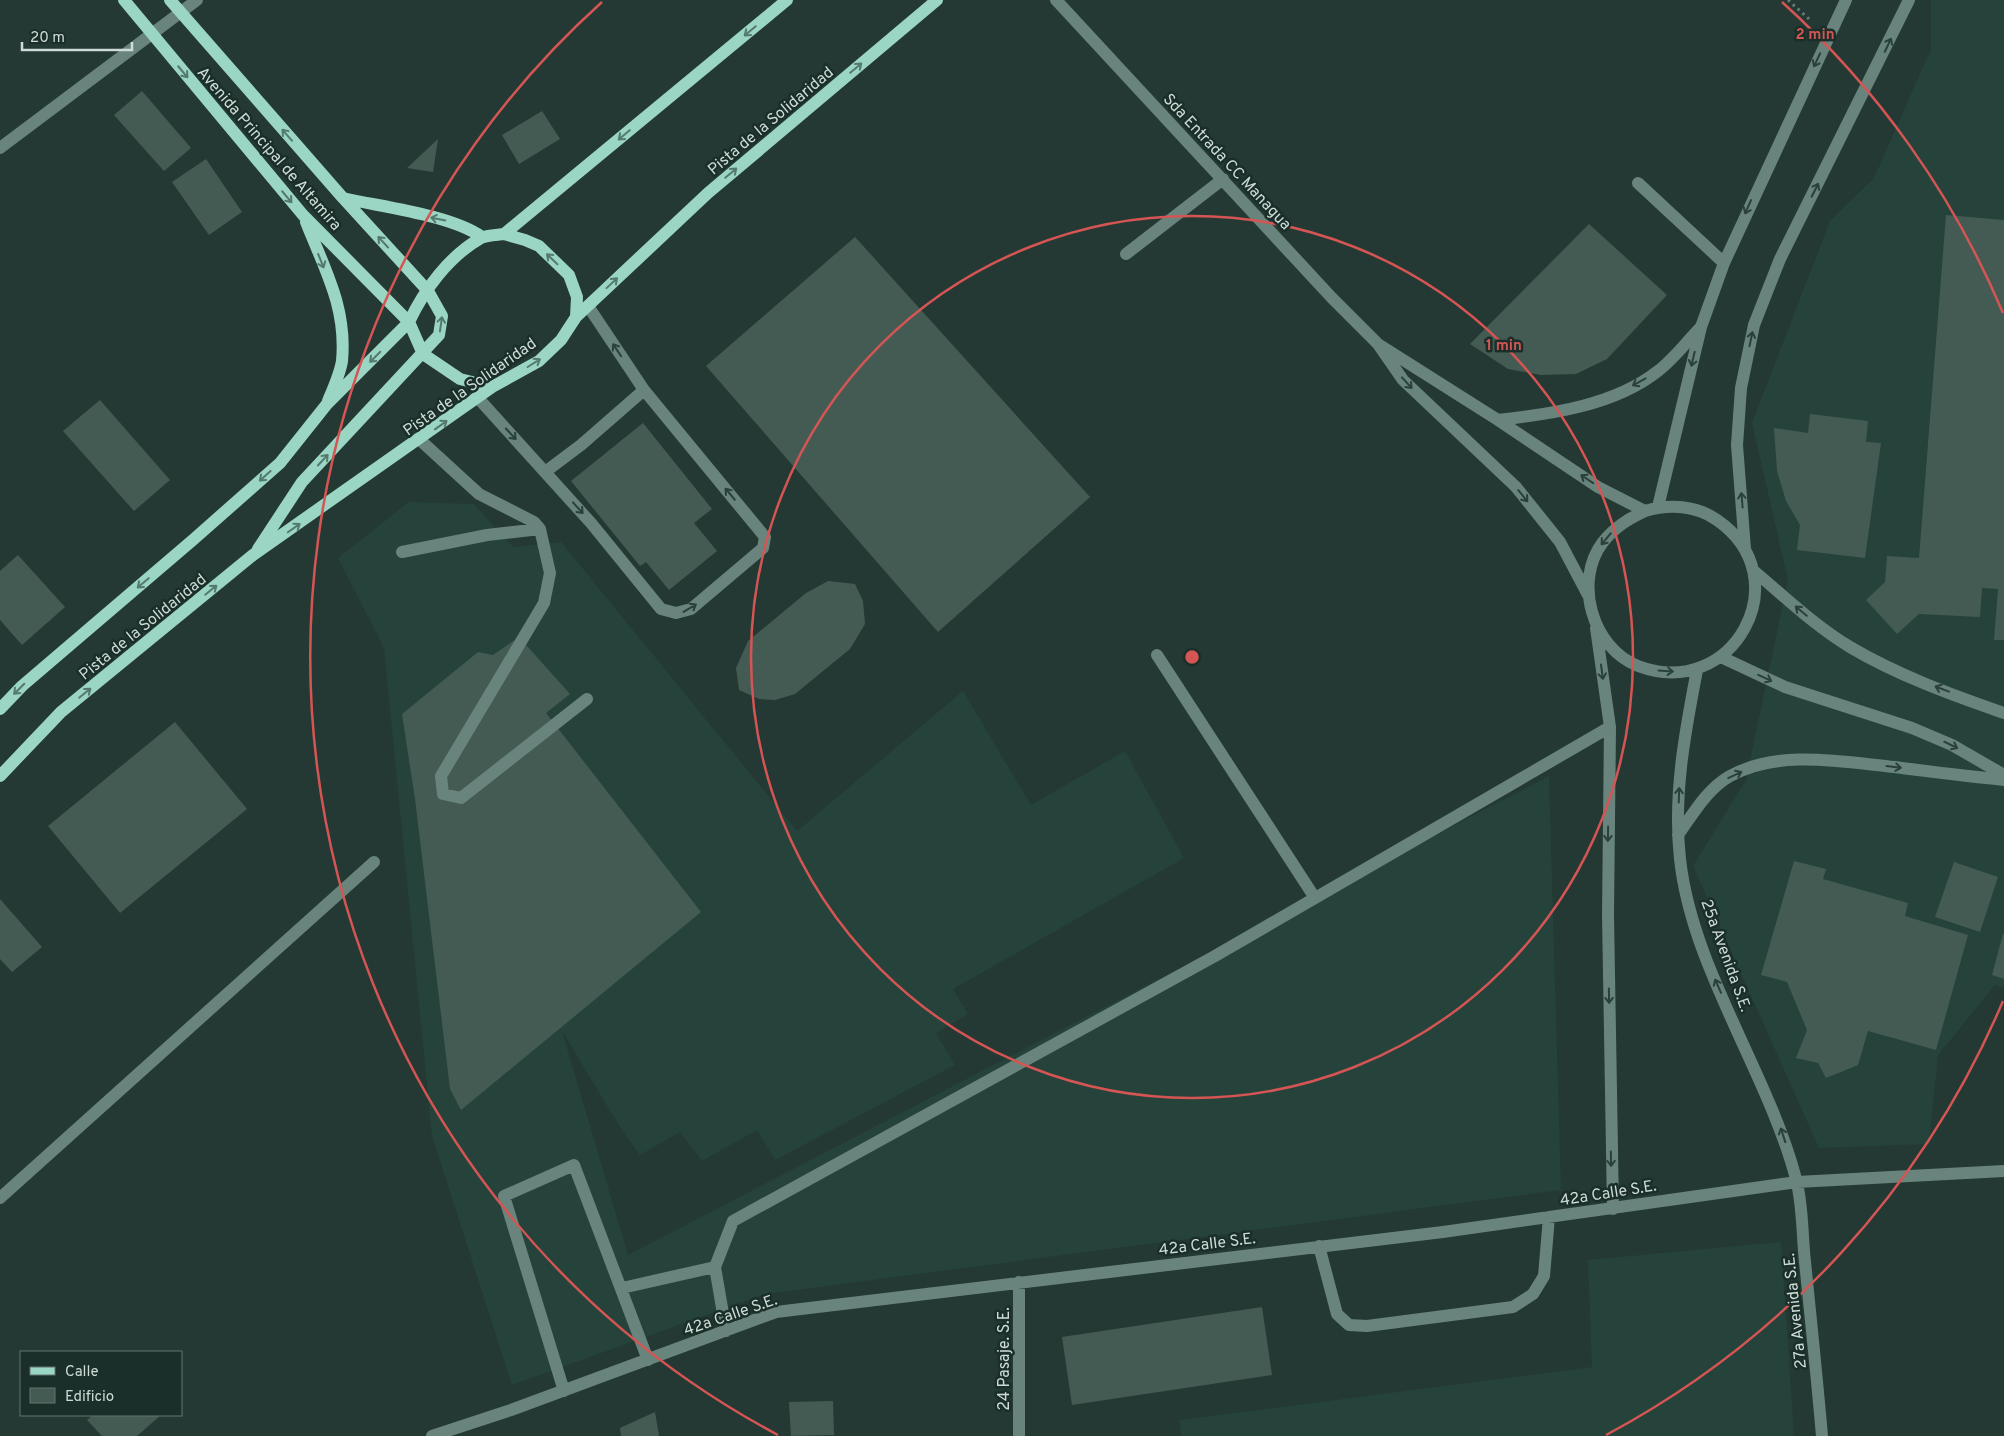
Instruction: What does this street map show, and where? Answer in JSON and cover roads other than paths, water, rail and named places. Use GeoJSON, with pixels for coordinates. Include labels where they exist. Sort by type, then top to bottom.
{"type":"FeatureCollection","features":[{"type":"Feature","properties":{"kind":"main road","name":"Avenida Principal de Altamira"},"geometry":{"type":"LineString","coordinates":[[124,0],[303,216],[409,322]]}},
{"type":"Feature","properties":{"kind":"main road","name":"Avenida Principal de Altamira"},"geometry":{"type":"LineString","coordinates":[[170,0],[343,198],[428,291]]}},
{"type":"Feature","properties":{"kind":"main road"},"geometry":{"type":"LineString","coordinates":[[504,234],[787,0]]}},
{"type":"Feature","properties":{"kind":"main road","name":"Pista de la Solidaridad"},"geometry":{"type":"LineString","coordinates":[[0,776],[61,712],[254,556],[420,440],[492,387],[539,361],[561,340],[576,317],[708,193],[937,0]]}},
{"type":"Feature","properties":{"kind":"main road"},"geometry":{"type":"LineString","coordinates":[[343,198],[453,222],[470,229],[482,237],[504,234],[539,246],[569,275],[577,297],[576,317]]}},
{"type":"Feature","properties":{"kind":"main road"},"geometry":{"type":"LineString","coordinates":[[303,216],[339,303],[342,328],[342,363],[327,404]]}},
{"type":"Feature","properties":{"kind":"main road","name":"Pista de la Solidaridad"},"geometry":{"type":"LineString","coordinates":[[0,709],[22,686],[194,540],[280,463],[327,404],[409,322],[417,305],[442,270],[482,237]]}},
{"type":"Feature","properties":{"kind":"main road"},"geometry":{"type":"LineString","coordinates":[[254,556],[302,482],[439,335],[442,316],[428,291]]}},
{"type":"Feature","properties":{"kind":"main road"},"geometry":{"type":"LineString","coordinates":[[409,322],[423,354],[460,379],[492,387]]}},
{"type":"Feature","properties":{"kind":"street"},"geometry":{"type":"LineString","coordinates":[[0,148],[197,0]]}},
{"type":"Feature","properties":{"kind":"street","name":"Sda Entrada CC Managua"},"geometry":{"type":"LineString","coordinates":[[1056,0],[1332,298],[1378,344]]}},
{"type":"Feature","properties":{"kind":"street"},"geometry":{"type":"LineString","coordinates":[[1658,507],[1701,327],[1724,263],[1846,0]]}},
{"type":"Feature","properties":{"kind":"street"},"geometry":{"type":"LineString","coordinates":[[1595,624],[1612,649],[1637,666],[1666,673],[1697,670],[1721,658],[1744,634],[1755,603],[1754,571],[1746,549],[1737,445],[1741,388],[1754,325],[1780,259],[1909,0]]}},
{"type":"Feature","properties":{"kind":"street"},"geometry":{"type":"LineString","coordinates":[[1126,254],[1223,179]]}},
{"type":"Feature","properties":{"kind":"street"},"geometry":{"type":"LineString","coordinates":[[1638,183],[1724,263]]}},
{"type":"Feature","properties":{"kind":"street"},"geometry":{"type":"LineString","coordinates":[[478,398],[592,523],[661,610],[676,613],[691,609],[763,548],[765,537],[644,390],[588,306]]}},
{"type":"Feature","properties":{"kind":"street"},"geometry":{"type":"LineString","coordinates":[[1498,420],[1541,415],[1608,399],[1658,371],[1701,327]]}},
{"type":"Feature","properties":{"kind":"street"},"geometry":{"type":"LineString","coordinates":[[1378,344],[1598,486],[1645,511]]}},
{"type":"Feature","properties":{"kind":"street"},"geometry":{"type":"LineString","coordinates":[[1378,344],[1403,380],[1516,487],[1560,542],[1588,595],[1595,624],[1610,727],[1608,915],[1612,1209]]}},
{"type":"Feature","properties":{"kind":"street"},"geometry":{"type":"LineString","coordinates":[[545,472],[581,445],[644,390]]}},
{"type":"Feature","properties":{"kind":"street"},"geometry":{"type":"LineString","coordinates":[[420,440],[479,494],[534,522],[540,529],[550,573],[544,603],[441,776],[443,794],[461,798],[588,699]]}},
{"type":"Feature","properties":{"kind":"street"},"geometry":{"type":"LineString","coordinates":[[1588,595],[1590,568],[1602,543],[1620,523],[1658,507],[1684,507],[1709,514],[1730,529],[1746,549]]}},
{"type":"Feature","properties":{"kind":"street"},"geometry":{"type":"LineString","coordinates":[[402,552],[487,535],[540,529]]}},
{"type":"Feature","properties":{"kind":"street"},"geometry":{"type":"LineString","coordinates":[[1754,571],[1811,619],[1849,646],[1890,668],[2004,713]]}},
{"type":"Feature","properties":{"kind":"street"},"geometry":{"type":"LineString","coordinates":[[1157,655],[1316,898]]}},
{"type":"Feature","properties":{"kind":"street"},"geometry":{"type":"LineString","coordinates":[[1721,658],[1784,687],[1912,728],[1952,745],[2004,775]]}},
{"type":"Feature","properties":{"kind":"street","name":"25a Avenida S.E."},"geometry":{"type":"LineString","coordinates":[[1697,670],[1684,736],[1679,789],[1678,835],[1680,861],[1692,915],[1713,974],[1782,1130],[1797,1182]]}},
{"type":"Feature","properties":{"kind":"street"},"geometry":{"type":"LineString","coordinates":[[726,1330],[715,1267],[733,1221],[1215,956],[1610,727]]}},
{"type":"Feature","properties":{"kind":"street"},"geometry":{"type":"LineString","coordinates":[[1678,835],[1707,795],[1730,776],[1761,765],[1798,760],[1838,760],[2004,780]]}},
{"type":"Feature","properties":{"kind":"street"},"geometry":{"type":"LineString","coordinates":[[0,1198],[374,862]]}},
{"type":"Feature","properties":{"kind":"street"},"geometry":{"type":"LineString","coordinates":[[564,1391],[504,1196],[574,1165],[648,1360]]}},
{"type":"Feature","properties":{"kind":"street","name":"42a Calle S.E."},"geometry":{"type":"LineString","coordinates":[[432,1436],[564,1391],[776,1312],[1612,1209],[1704,1193],[1797,1182],[2004,1171]]}},
{"type":"Feature","properties":{"kind":"street","name":"27a Avenida S.E."},"geometry":{"type":"LineString","coordinates":[[1797,1182],[1822,1436]]}},
{"type":"Feature","properties":{"kind":"street"},"geometry":{"type":"LineString","coordinates":[[1319,1246],[1337,1314],[1349,1326],[1367,1326],[1513,1307],[1533,1294],[1544,1276],[1549,1217]]}},
{"type":"Feature","properties":{"kind":"street"},"geometry":{"type":"LineString","coordinates":[[622,1288],[715,1267]]}},
{"type":"Feature","properties":{"kind":"street","name":"24 Pasaje. S.E."},"geometry":{"type":"LineString","coordinates":[[1019,1282],[1019,1436]]}}]}
